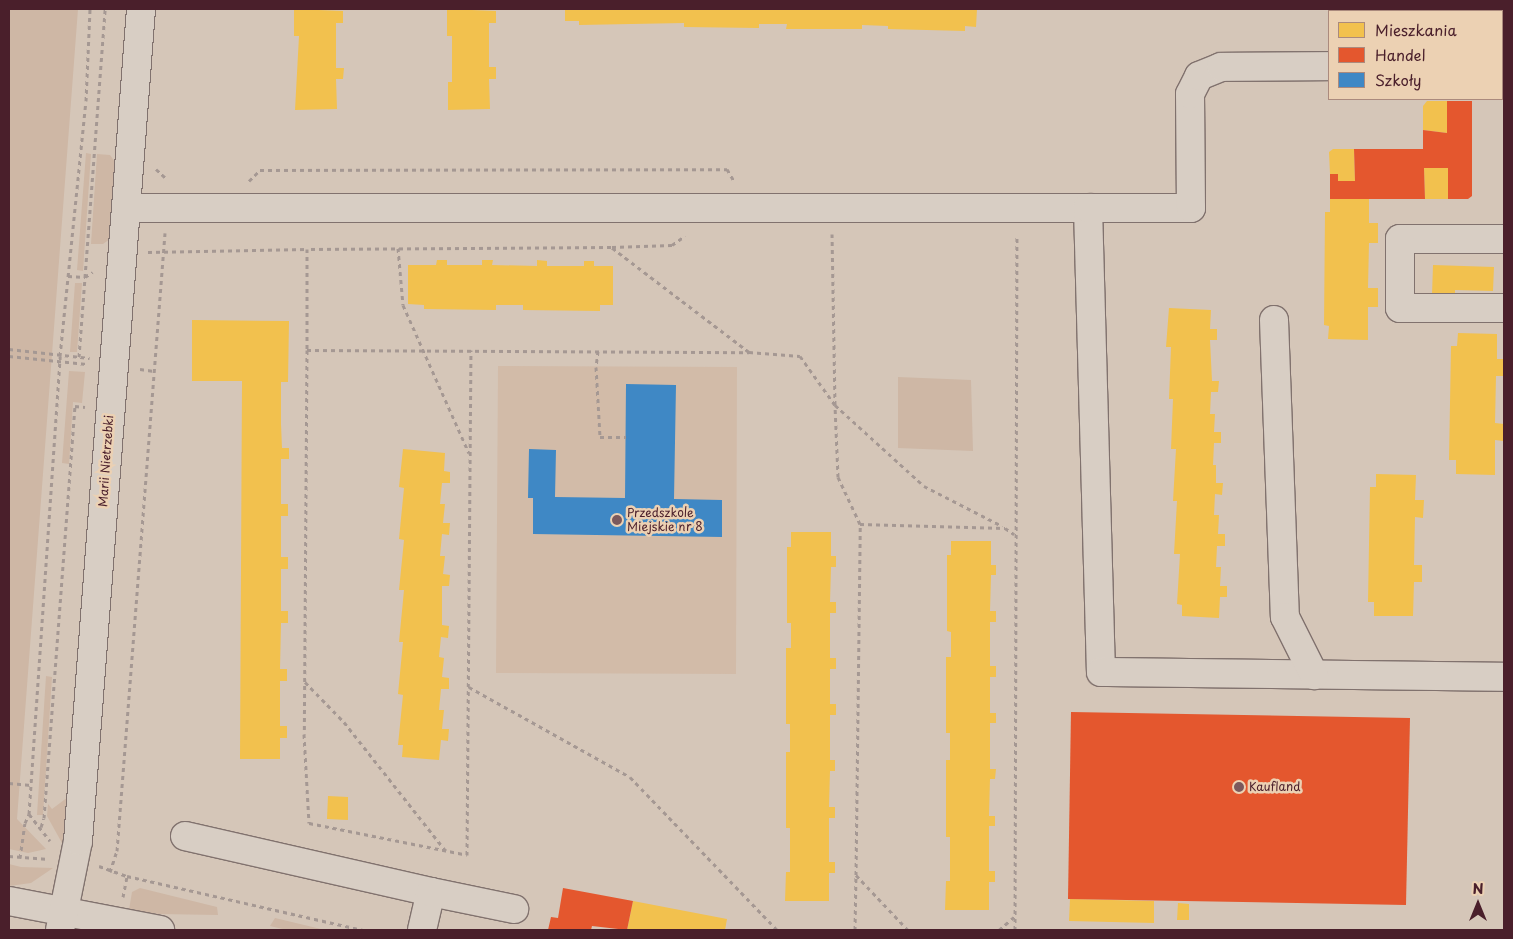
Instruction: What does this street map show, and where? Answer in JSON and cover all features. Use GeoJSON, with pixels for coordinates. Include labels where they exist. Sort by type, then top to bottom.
{"type":"FeatureCollection","features":[{"type":"Feature","properties":{"kind":"street","name":"Marii Nietrzebki"},"geometry":{"type":"LineString","coordinates":[[62,921],[78,841],[141,9]]}},
{"type":"Feature","properties":{"kind":"street"},"geometry":{"type":"LineString","coordinates":[[127,208],[1191,208],[1190,94],[1199,76],[1221,66],[1328,66]]}},
{"type":"Feature","properties":{"kind":"street"},"geometry":{"type":"LineString","coordinates":[[1088,208],[1101,672],[1504,678]]}},
{"type":"Feature","properties":{"kind":"street"},"geometry":{"type":"LineString","coordinates":[[1504,239],[1400,239],[1400,308],[1504,308]]}},
{"type":"Feature","properties":{"kind":"street"},"geometry":{"type":"LineString","coordinates":[[1274,320],[1285,617],[1314,675]]}},
{"type":"Feature","properties":{"kind":"street"},"geometry":{"type":"LineString","coordinates":[[186,836],[514,909]]}},
{"type":"Feature","properties":{"kind":"street"},"geometry":{"type":"LineString","coordinates":[[422,930],[431,892]]}},
{"type":"Feature","properties":{"kind":"street"},"geometry":{"type":"LineString","coordinates":[[9,901],[62,921],[160,930]]}},
{"type":"Feature","properties":{"kind":"path"},"geometry":{"type":"LineString","coordinates":[[20,858],[25,823],[30,814],[30,786],[60,356],[86,101],[90,9]]}},
{"type":"Feature","properties":{"kind":"path"},"geometry":{"type":"LineString","coordinates":[[79,357],[105,9]]}},
{"type":"Feature","properties":{"kind":"path"},"geometry":{"type":"LineString","coordinates":[[152,162],[169,181],[179,182]]}},
{"type":"Feature","properties":{"kind":"path"},"geometry":{"type":"LineString","coordinates":[[246,183],[260,170],[727,169],[735,183]]}},
{"type":"Feature","properties":{"kind":"path"},"geometry":{"type":"LineString","coordinates":[[110,872],[117,851],[169,181]]}},
{"type":"Feature","properties":{"kind":"path"},"geometry":{"type":"LineString","coordinates":[[831,208],[838,477],[860,524],[855,930]]}},
{"type":"Feature","properties":{"kind":"path"},"geometry":{"type":"LineString","coordinates":[[1015,930],[1014,534],[1018,208]]}},
{"type":"Feature","properties":{"kind":"path"},"geometry":{"type":"LineString","coordinates":[[68,276],[85,277],[122,257],[164,250],[611,247],[749,352]]}},
{"type":"Feature","properties":{"kind":"path"},"geometry":{"type":"LineString","coordinates":[[398,248],[403,306],[471,456]]}},
{"type":"Feature","properties":{"kind":"path"},"geometry":{"type":"LineString","coordinates":[[307,249],[304,682],[309,823],[468,855],[471,350]]}},
{"type":"Feature","properties":{"kind":"path"},"geometry":{"type":"LineString","coordinates":[[9,348],[60,356],[90,358],[95,362]]}},
{"type":"Feature","properties":{"kind":"path"},"geometry":{"type":"LineString","coordinates":[[307,350],[749,352],[800,356],[835,405],[924,486],[1014,534]]}},
{"type":"Feature","properties":{"kind":"path"},"geometry":{"type":"LineString","coordinates":[[598,351],[596,367],[600,437],[626,438]]}},
{"type":"Feature","properties":{"kind":"path"},"geometry":{"type":"LineString","coordinates":[[9,356],[60,363],[89,364]]}},
{"type":"Feature","properties":{"kind":"path"},"geometry":{"type":"LineString","coordinates":[[88,373],[90,358]]}},
{"type":"Feature","properties":{"kind":"path"},"geometry":{"type":"LineString","coordinates":[[41,827],[44,818],[76,406],[86,407],[86,399]]}},
{"type":"Feature","properties":{"kind":"path"},"geometry":{"type":"LineString","coordinates":[[860,524],[1005,528]]}},
{"type":"Feature","properties":{"kind":"path"},"geometry":{"type":"LineString","coordinates":[[304,682],[344,722],[447,851]]}},
{"type":"Feature","properties":{"kind":"path"},"geometry":{"type":"LineString","coordinates":[[469,687],[630,777],[777,930]]}},
{"type":"Feature","properties":{"kind":"path"},"geometry":{"type":"LineString","coordinates":[[9,783],[30,786]]}},
{"type":"Feature","properties":{"kind":"path"},"geometry":{"type":"LineString","coordinates":[[30,814],[41,827],[52,846]]}},
{"type":"Feature","properties":{"kind":"path"},"geometry":{"type":"LineString","coordinates":[[9,856],[52,859],[53,852]]}},
{"type":"Feature","properties":{"kind":"path"},"geometry":{"type":"LineString","coordinates":[[95,864],[110,872],[363,930]]}},
{"type":"Feature","properties":{"kind":"path"},"geometry":{"type":"LineString","coordinates":[[856,875],[908,930]]}},
{"type":"Feature","properties":{"kind":"path"},"geometry":{"type":"LineString","coordinates":[[999,930],[1015,917]]}},
{"type":"Feature","properties":{"kind":"shaded area"},"geometry":{"type":"Polygon","coordinates":[[[9,9],[78,9],[17,819],[46,849],[28,853],[9,849],[9,9]]]}},
{"type":"Feature","properties":{"kind":"shaded area"},"geometry":{"type":"Polygon","coordinates":[[[86,153],[91,154],[83,271],[77,270],[86,153]]]}},
{"type":"Feature","properties":{"kind":"shaded area"},"geometry":{"type":"Polygon","coordinates":[[[97,154],[110,155],[115,162],[110,239],[103,244],[91,244],[97,154]]]}},
{"type":"Feature","properties":{"kind":"shaded area"},"geometry":{"type":"Polygon","coordinates":[[[75,283],[82,283],[77,352],[70,352],[75,283]]]}},
{"type":"Feature","properties":{"kind":"shaded area","name":"Przedszkole Miejskie nr 8"},"geometry":{"type":"Polygon","coordinates":[[[498,366],[737,367],[736,674],[496,673],[498,366]]]}},
{"type":"Feature","properties":{"kind":"shaded area"},"geometry":{"type":"Polygon","coordinates":[[[69,371],[85,372],[82,403],[73,402],[69,464],[62,463],[69,371]]]}},
{"type":"Feature","properties":{"kind":"shaded area"},"geometry":{"type":"Polygon","coordinates":[[[898,377],[971,380],[973,451],[898,448],[898,377]]]}},
{"type":"Feature","properties":{"kind":"shaded area"},"geometry":{"type":"Polygon","coordinates":[[[46,676],[52,677],[43,815],[37,815],[46,676]]]}},
{"type":"Feature","properties":{"kind":"shaded area"},"geometry":{"type":"Polygon","coordinates":[[[68,797],[64,843],[62,843],[47,816],[48,804],[52,809],[68,797]]]}},
{"type":"Feature","properties":{"kind":"shaded area"},"geometry":{"type":"Polygon","coordinates":[[[9,864],[21,867],[53,868],[31,883],[9,886],[9,864]]]}},
{"type":"Feature","properties":{"kind":"shaded area"},"geometry":{"type":"Polygon","coordinates":[[[140,888],[217,907],[218,915],[159,914],[129,910],[132,892],[140,888]]]}},
{"type":"Feature","properties":{"kind":"shaded area"},"geometry":{"type":"Polygon","coordinates":[[[275,918],[325,930],[287,930],[270,926],[275,918]]]}},
{"type":"Feature","properties":{"kind":"building: Mieszkania"},"geometry":{"type":"Polygon","coordinates":[[[294,9],[343,11],[343,23],[336,23],[336,68],[344,68],[343,79],[336,79],[337,109],[295,110],[299,36],[294,36],[294,9]]]}},
{"type":"Feature","properties":{"kind":"building: Mieszkania"},"geometry":{"type":"Polygon","coordinates":[[[447,9],[496,11],[496,23],[489,23],[489,67],[496,67],[496,79],[489,79],[490,109],[448,110],[448,82],[452,82],[452,36],[447,36],[447,9]]]}},
{"type":"Feature","properties":{"kind":"building: Mieszkania"},"geometry":{"type":"Polygon","coordinates":[[[565,9],[977,9],[976,27],[965,26],[965,31],[888,29],[888,26],[862,25],[862,29],[786,29],[787,24],[759,24],[759,28],[684,27],[684,23],[579,25],[579,21],[565,21],[565,9]]]}},
{"type":"Feature","properties":{"kind":"building: Mieszkania"},"geometry":{"type":"Polygon","coordinates":[[[1427,101],[1447,101],[1447,133],[1423,130],[1423,106],[1427,101]]]}},
{"type":"Feature","properties":{"kind":"building: Mieszkania"},"geometry":{"type":"Polygon","coordinates":[[[1333,149],[1354,149],[1355,181],[1338,181],[1338,174],[1330,174],[1329,152],[1333,149]]]}},
{"type":"Feature","properties":{"kind":"building: Mieszkania"},"geometry":{"type":"Polygon","coordinates":[[[1424,168],[1448,168],[1448,199],[1425,199],[1424,168]]]}},
{"type":"Feature","properties":{"kind":"building: Mieszkania"},"geometry":{"type":"Polygon","coordinates":[[[1330,199],[1369,199],[1369,223],[1378,223],[1378,243],[1369,243],[1368,288],[1378,288],[1378,307],[1368,307],[1368,340],[1328,339],[1329,326],[1324,325],[1325,212],[1330,212],[1330,199]]]}},
{"type":"Feature","properties":{"kind":"building: Mieszkania"},"geometry":{"type":"Polygon","coordinates":[[[437,260],[447,260],[447,265],[482,265],[482,260],[493,260],[492,265],[537,266],[537,260],[547,261],[547,266],[584,266],[584,261],[594,261],[594,266],[613,266],[613,305],[600,305],[600,311],[523,310],[523,305],[496,305],[496,310],[424,309],[424,305],[408,304],[408,265],[436,265],[437,260]]]}},
{"type":"Feature","properties":{"kind":"building: Mieszkania"},"geometry":{"type":"Polygon","coordinates":[[[1433,265],[1494,267],[1493,291],[1455,290],[1455,296],[1432,295],[1433,265]]]}},
{"type":"Feature","properties":{"kind":"building: Mieszkania"},"geometry":{"type":"Polygon","coordinates":[[[1169,308],[1211,310],[1210,329],[1217,329],[1217,340],[1210,340],[1212,381],[1219,381],[1218,392],[1211,392],[1210,414],[1215,414],[1214,432],[1221,432],[1221,443],[1214,443],[1213,465],[1216,465],[1216,483],[1223,483],[1222,495],[1215,494],[1214,515],[1219,515],[1218,534],[1225,534],[1225,546],[1217,546],[1216,567],[1221,567],[1220,586],[1227,586],[1227,597],[1220,597],[1219,618],[1182,616],[1182,605],[1177,604],[1180,554],[1174,554],[1177,501],[1173,501],[1176,449],[1171,449],[1173,399],[1169,399],[1171,347],[1166,347],[1169,308]]]}},
{"type":"Feature","properties":{"kind":"building: Mieszkania"},"geometry":{"type":"Polygon","coordinates":[[[192,320],[289,321],[288,382],[281,382],[282,448],[289,448],[289,459],[281,459],[281,504],[288,504],[288,516],[281,516],[281,557],[288,557],[288,569],[281,569],[281,611],[288,611],[288,623],[281,623],[280,669],[287,669],[287,681],[280,681],[280,726],[287,726],[287,738],[280,738],[280,759],[240,759],[242,381],[192,381],[192,320]]]}},
{"type":"Feature","properties":{"kind":"building: Mieszkania"},"geometry":{"type":"Polygon","coordinates":[[[1458,333],[1497,334],[1497,359],[1504,359],[1504,376],[1496,376],[1495,423],[1504,424],[1503,441],[1495,440],[1495,475],[1456,474],[1456,460],[1449,460],[1451,346],[1457,346],[1458,333]]]}},
{"type":"Feature","properties":{"kind":"building: Mieszkania"},"geometry":{"type":"Polygon","coordinates":[[[403,449],[445,453],[444,471],[450,472],[450,483],[442,483],[440,504],[445,504],[443,523],[450,523],[449,535],[442,534],[440,556],[445,556],[443,574],[450,575],[449,586],[442,586],[442,625],[449,626],[448,638],[441,637],[439,657],[444,658],[442,677],[449,678],[449,689],[441,689],[439,710],[444,710],[442,729],[449,729],[448,741],[441,740],[439,760],[402,757],[403,745],[398,745],[403,695],[398,694],[403,642],[399,642],[404,590],[399,590],[404,540],[399,539],[404,488],[399,487],[403,449]]]}},
{"type":"Feature","properties":{"kind":"building: Mieszkania"},"geometry":{"type":"Polygon","coordinates":[[[1376,474],[1416,475],[1415,500],[1424,500],[1423,518],[1415,517],[1414,565],[1422,565],[1422,582],[1414,582],[1413,616],[1374,616],[1374,602],[1368,602],[1370,487],[1376,487],[1376,474]]]}},
{"type":"Feature","properties":{"kind":"building: Mieszkania"},"geometry":{"type":"Polygon","coordinates":[[[791,532],[831,532],[831,556],[836,556],[836,567],[831,567],[830,602],[836,602],[836,613],[830,613],[830,658],[836,658],[836,669],[830,669],[830,704],[836,704],[836,715],[830,715],[830,760],[835,760],[835,771],[830,771],[829,807],[835,807],[835,818],[829,818],[829,862],[835,862],[835,873],[829,873],[829,901],[785,901],[786,872],[790,872],[790,828],[786,828],[786,752],[790,752],[790,724],[786,724],[786,648],[791,648],[791,623],[787,623],[787,547],[791,547],[791,532]]]}},
{"type":"Feature","properties":{"kind":"building: Mieszkania"},"geometry":{"type":"Polygon","coordinates":[[[951,541],[991,541],[991,565],[996,565],[996,575],[991,575],[990,611],[996,611],[996,622],[990,622],[990,666],[996,666],[996,677],[990,677],[990,713],[996,713],[996,723],[990,723],[990,769],[996,769],[995,779],[990,779],[989,816],[995,816],[995,826],[989,826],[989,871],[995,871],[995,882],[989,882],[989,910],[945,910],[946,881],[950,881],[950,837],[946,837],[946,760],[950,760],[950,733],[946,733],[946,657],[951,657],[951,632],[947,631],[947,555],[951,555],[951,541]]]}},
{"type":"Feature","properties":{"kind":"building: Mieszkania"},"geometry":{"type":"Polygon","coordinates":[[[328,796],[348,797],[348,820],[327,819],[328,796]]]}},
{"type":"Feature","properties":{"kind":"building: Mieszkania"},"geometry":{"type":"Polygon","coordinates":[[[1070,899],[1154,901],[1154,923],[1069,921],[1070,899]]]}},
{"type":"Feature","properties":{"kind":"building: Mieszkania"},"geometry":{"type":"Polygon","coordinates":[[[633,901],[727,919],[725,930],[627,930],[633,901]]]}},
{"type":"Feature","properties":{"kind":"building: Mieszkania"},"geometry":{"type":"Polygon","coordinates":[[[1178,903],[1189,904],[1189,920],[1177,920],[1178,903]]]}},
{"type":"Feature","properties":{"kind":"building: Handel"},"geometry":{"type":"Polygon","coordinates":[[[1447,101],[1472,101],[1472,196],[1468,199],[1448,199],[1448,168],[1424,168],[1425,199],[1330,199],[1330,174],[1338,174],[1338,181],[1355,181],[1354,149],[1423,149],[1423,130],[1447,133],[1447,101]]]}},
{"type":"Feature","properties":{"kind":"building: Handel","name":"Kaufland"},"geometry":{"type":"Polygon","coordinates":[[[1071,712],[1410,718],[1406,905],[1068,899],[1071,712]]]}},
{"type":"Feature","properties":{"kind":"building: Handel"},"geometry":{"type":"Polygon","coordinates":[[[563,888],[633,901],[627,930],[592,926],[591,930],[548,930],[551,917],[558,918],[563,888]]]}},
{"type":"Feature","properties":{"kind":"building: Szkoły"},"geometry":{"type":"Polygon","coordinates":[[[626,384],[676,385],[674,499],[722,500],[722,537],[533,534],[533,498],[528,498],[529,449],[556,450],[555,497],[625,498],[626,384]]]}},
{"type":"Feature","properties":{"kind":"place","name":"Przedszkole Miejskie nr 8"},"geometry":{"type":"Point","coordinates":[617,520]}},
{"type":"Feature","properties":{"kind":"place","name":"Kaufland"},"geometry":{"type":"Point","coordinates":[1239,787]}}]}
